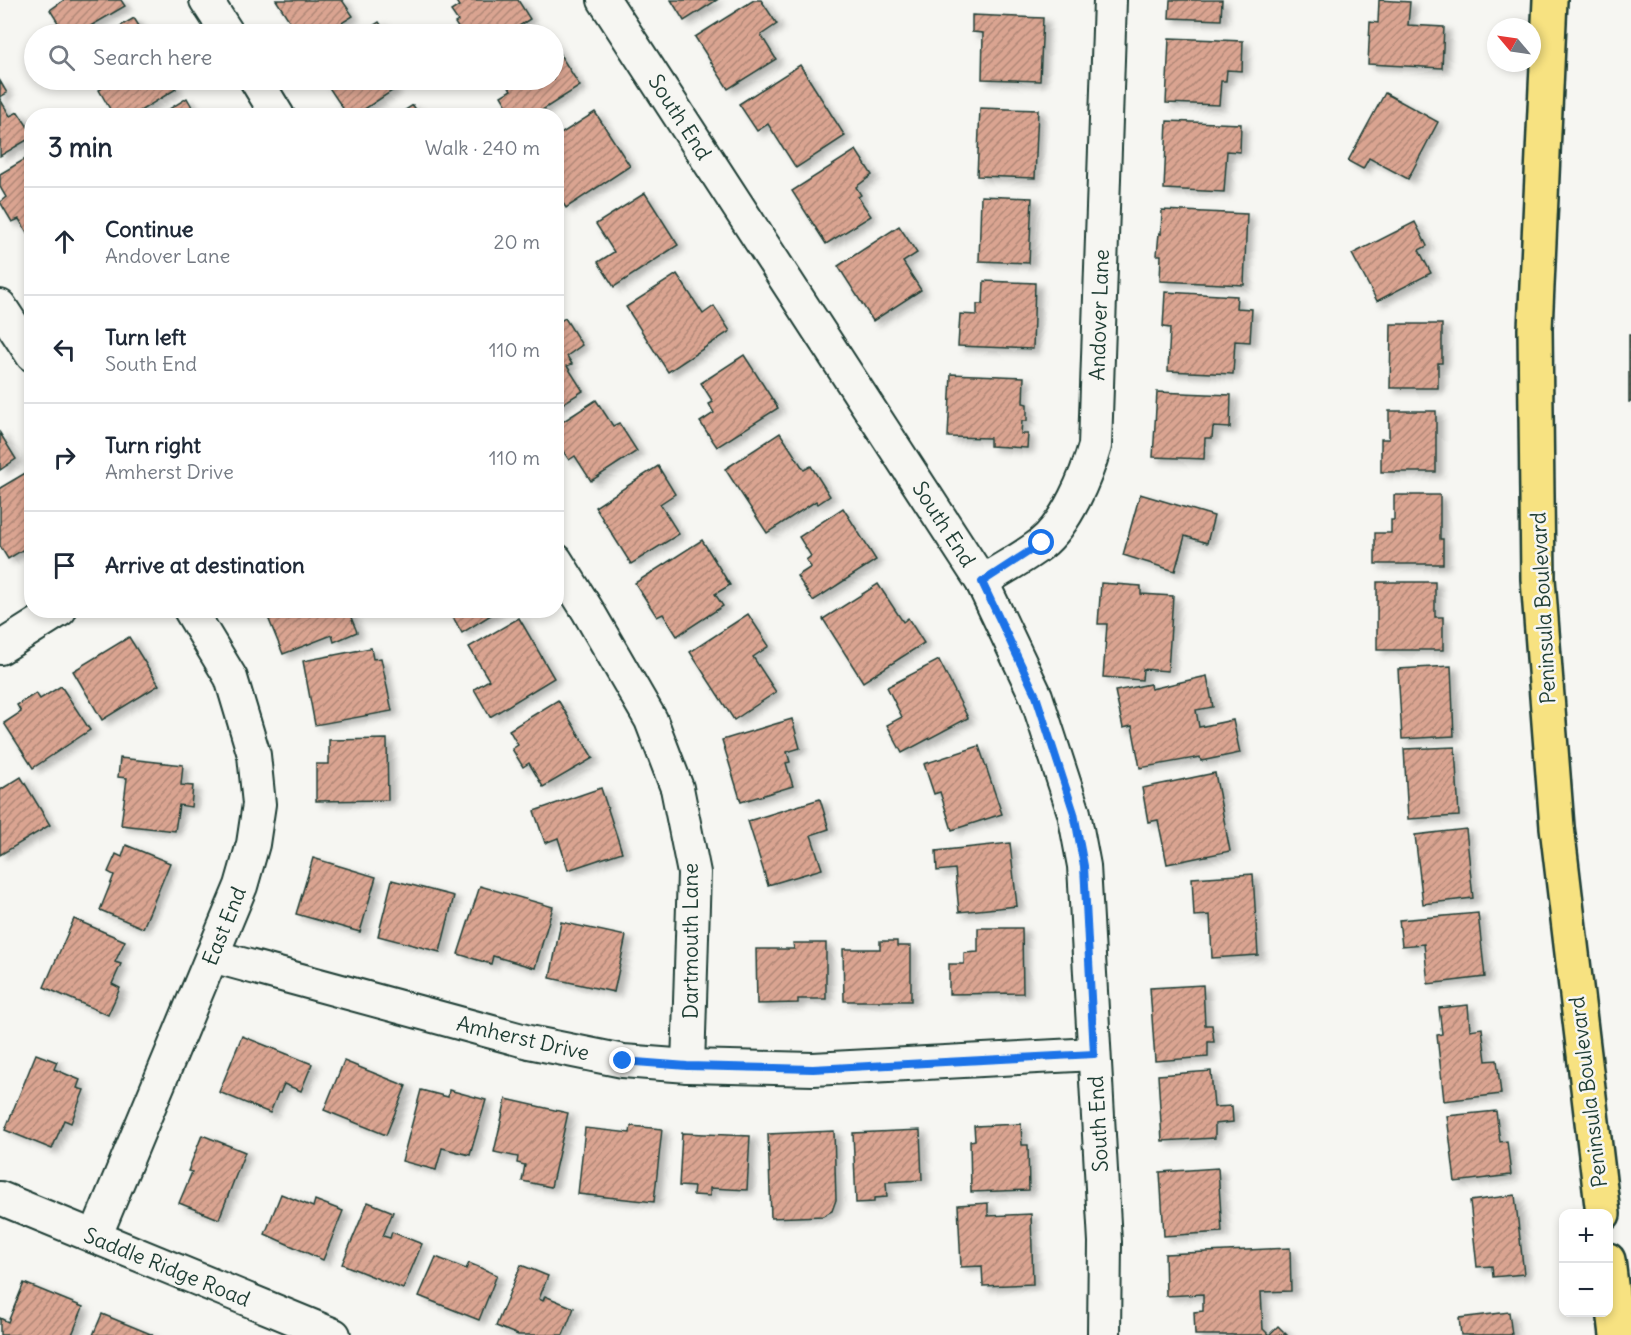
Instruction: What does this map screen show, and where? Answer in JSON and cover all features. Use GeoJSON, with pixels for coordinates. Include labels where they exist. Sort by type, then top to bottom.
{"type":"FeatureCollection","features":[{"type":"Feature","properties":{"kind":"main road","name":"Peninsula Boulevard"},"geometry":{"type":"LineString","coordinates":[[1550,0],[1535,329],[1538,579],[1557,827],[1602,1209]]}},
{"type":"Feature","properties":{"kind":"main road"},"geometry":{"type":"LineString","coordinates":[[1608,1263],[1617,1335]]}},
{"type":"Feature","properties":{"kind":"street"},"geometry":{"type":"LineString","coordinates":[[206,0],[222,24]]}},
{"type":"Feature","properties":{"kind":"street","name":"South End"},"geometry":{"type":"LineString","coordinates":[[604,0],[982,582],[1036,696],[1074,813],[1084,866],[1104,1242],[1104,1335]]}},
{"type":"Feature","properties":{"kind":"street","name":"Andover Lane"},"geometry":{"type":"LineString","coordinates":[[982,582],[1042,543],[1064,515],[1087,473],[1095,446],[1110,0]]}},
{"type":"Feature","properties":{"kind":"street"},"geometry":{"type":"LineString","coordinates":[[262,90],[273,108]]}},
{"type":"Feature","properties":{"kind":"street"},"geometry":{"type":"LineString","coordinates":[[0,306],[24,343]]}},
{"type":"Feature","properties":{"kind":"street","name":"Dartmouth Lane"},"geometry":{"type":"LineString","coordinates":[[564,573],[651,720],[677,788],[694,873],[687,1066]]}},
{"type":"Feature","properties":{"kind":"street"},"geometry":{"type":"LineString","coordinates":[[0,648],[47,618]]}},
{"type":"Feature","properties":{"kind":"street","name":"East End"},"geometry":{"type":"LineString","coordinates":[[95,1237],[241,886],[254,844],[259,804],[254,755],[231,678],[195,618]]}},
{"type":"Feature","properties":{"kind":"street","name":"Amherst Drive"},"geometry":{"type":"LineString","coordinates":[[212,956],[529,1042],[623,1061],[687,1066],[813,1069],[1094,1054]]}},
{"type":"Feature","properties":{"kind":"street","name":"Saddle Ridge Road"},"geometry":{"type":"LineString","coordinates":[[0,1198],[334,1335]]}},
{"type":"Feature","properties":{"kind":"building"},"geometry":{"type":"Polygon","coordinates":[[[64,0],[121,0],[125,6],[94,24],[59,24],[50,10],[64,0]]]}},
{"type":"Feature","properties":{"kind":"building"},"geometry":{"type":"Polygon","coordinates":[[[276,0],[342,0],[353,16],[340,24],[292,24],[276,0]]]}},
{"type":"Feature","properties":{"kind":"building"},"geometry":{"type":"Polygon","coordinates":[[[455,0],[518,0],[530,19],[522,24],[456,24],[458,21],[451,11],[459,6],[455,0]]]}},
{"type":"Feature","properties":{"kind":"building"},"geometry":{"type":"Polygon","coordinates":[[[671,0],[717,0],[684,21],[671,0]]]}},
{"type":"Feature","properties":{"kind":"building"},"geometry":{"type":"Polygon","coordinates":[[[754,0],[761,0],[777,24],[761,35],[776,59],[728,89],[695,37],[754,0]]]}},
{"type":"Feature","properties":{"kind":"building"},"geometry":{"type":"Polygon","coordinates":[[[1170,0],[1222,0],[1221,20],[1169,18],[1170,0]]]}},
{"type":"Feature","properties":{"kind":"building"},"geometry":{"type":"Polygon","coordinates":[[[1379,0],[1410,2],[1408,25],[1444,27],[1442,68],[1368,64],[1370,22],[1378,23],[1379,0]]]}},
{"type":"Feature","properties":{"kind":"building"},"geometry":{"type":"Polygon","coordinates":[[[972,15],[1043,18],[1040,81],[982,79],[983,33],[972,32],[972,15]]]}},
{"type":"Feature","properties":{"kind":"building"},"geometry":{"type":"Polygon","coordinates":[[[134,18],[138,24],[124,24],[134,18]]]}},
{"type":"Feature","properties":{"kind":"building"},"geometry":{"type":"Polygon","coordinates":[[[1169,38],[1243,41],[1242,71],[1227,70],[1226,81],[1221,81],[1219,105],[1166,103],[1169,38]]]}},
{"type":"Feature","properties":{"kind":"building"},"geometry":{"type":"Polygon","coordinates":[[[564,61],[580,86],[546,108],[508,108],[501,96],[511,90],[564,90],[564,61]]]}},
{"type":"Feature","properties":{"kind":"building"},"geometry":{"type":"Polygon","coordinates":[[[800,65],[845,136],[796,168],[768,124],[757,131],[739,104],[800,65]]]}},
{"type":"Feature","properties":{"kind":"building"},"geometry":{"type":"Polygon","coordinates":[[[0,81],[7,93],[0,97],[0,81]]]}},
{"type":"Feature","properties":{"kind":"building"},"geometry":{"type":"Polygon","coordinates":[[[99,90],[174,90],[145,108],[109,108],[99,90]]]}},
{"type":"Feature","properties":{"kind":"building"},"geometry":{"type":"Polygon","coordinates":[[[331,90],[393,90],[366,108],[343,108],[331,90]]]}},
{"type":"Feature","properties":{"kind":"building"},"geometry":{"type":"Polygon","coordinates":[[[1385,93],[1438,122],[1408,179],[1369,158],[1363,169],[1348,161],[1385,93]]]}},
{"type":"Feature","properties":{"kind":"building"},"geometry":{"type":"Polygon","coordinates":[[[187,98],[193,108],[171,108],[187,98]]]}},
{"type":"Feature","properties":{"kind":"building"},"geometry":{"type":"Polygon","coordinates":[[[0,99],[10,116],[18,112],[24,121],[24,142],[0,156],[0,99]]]}},
{"type":"Feature","properties":{"kind":"building"},"geometry":{"type":"Polygon","coordinates":[[[980,108],[1038,110],[1035,178],[977,176],[980,108]]]}},
{"type":"Feature","properties":{"kind":"building"},"geometry":{"type":"Polygon","coordinates":[[[595,112],[630,166],[566,208],[564,205],[564,132],[595,112]]]}},
{"type":"Feature","properties":{"kind":"building"},"geometry":{"type":"Polygon","coordinates":[[[1167,121],[1241,124],[1240,152],[1227,151],[1224,192],[1164,189],[1167,121]]]}},
{"type":"Feature","properties":{"kind":"building"},"geometry":{"type":"Polygon","coordinates":[[[856,150],[872,175],[856,187],[861,195],[858,197],[871,216],[826,244],[792,191],[856,150]]]}},
{"type":"Feature","properties":{"kind":"building"},"geometry":{"type":"Polygon","coordinates":[[[24,160],[24,227],[19,219],[12,222],[0,202],[6,197],[0,187],[0,174],[24,160]]]}},
{"type":"Feature","properties":{"kind":"building"},"geometry":{"type":"Polygon","coordinates":[[[645,193],[678,245],[614,287],[598,262],[614,252],[596,224],[645,193]]]}},
{"type":"Feature","properties":{"kind":"building"},"geometry":{"type":"Polygon","coordinates":[[[981,196],[1032,198],[1029,263],[979,261],[981,196]]]}},
{"type":"Feature","properties":{"kind":"building"},"geometry":{"type":"Polygon","coordinates":[[[1162,210],[1247,214],[1244,285],[1160,281],[1161,255],[1157,255],[1162,210]]]}},
{"type":"Feature","properties":{"kind":"building"},"geometry":{"type":"Polygon","coordinates":[[[1415,222],[1427,246],[1419,250],[1431,273],[1377,301],[1352,254],[1415,222]]]}},
{"type":"Feature","properties":{"kind":"building"},"geometry":{"type":"Polygon","coordinates":[[[899,226],[917,253],[903,262],[921,290],[873,321],[838,266],[899,226]]]}},
{"type":"Feature","properties":{"kind":"building"},"geometry":{"type":"Polygon","coordinates":[[[677,274],[703,314],[714,306],[730,331],[668,372],[626,307],[677,274]]]}},
{"type":"Feature","properties":{"kind":"building"},"geometry":{"type":"Polygon","coordinates":[[[984,281],[1035,283],[1033,349],[958,346],[960,314],[977,315],[977,304],[983,304],[984,281]]]}},
{"type":"Feature","properties":{"kind":"building"},"geometry":{"type":"Polygon","coordinates":[[[1165,292],[1237,296],[1236,308],[1252,309],[1250,342],[1235,341],[1233,374],[1168,371],[1170,328],[1163,327],[1165,292]]]}},
{"type":"Feature","properties":{"kind":"building"},"geometry":{"type":"Polygon","coordinates":[[[564,319],[582,345],[567,356],[572,364],[567,366],[583,391],[564,403],[564,319]]]}},
{"type":"Feature","properties":{"kind":"building"},"geometry":{"type":"Polygon","coordinates":[[[1391,324],[1442,324],[1442,363],[1438,363],[1438,388],[1390,388],[1391,324]]]}},
{"type":"Feature","properties":{"kind":"building"},"geometry":{"type":"Polygon","coordinates":[[[1629,335],[1631,335],[1631,402],[1629,402],[1629,335]]]}},
{"type":"Feature","properties":{"kind":"building"},"geometry":{"type":"Polygon","coordinates":[[[744,355],[778,408],[717,447],[700,422],[714,413],[709,404],[713,402],[701,383],[744,355]]]}},
{"type":"Feature","properties":{"kind":"building"},"geometry":{"type":"Polygon","coordinates":[[[951,374],[1024,377],[1023,403],[1027,404],[1027,421],[1022,421],[1021,434],[1028,434],[1027,448],[990,446],[990,438],[948,437],[951,374]]]}},
{"type":"Feature","properties":{"kind":"building"},"geometry":{"type":"Polygon","coordinates":[[[1157,392],[1231,395],[1230,428],[1213,427],[1212,438],[1205,438],[1204,459],[1153,457],[1157,392]]]}},
{"type":"Feature","properties":{"kind":"building"},"geometry":{"type":"Polygon","coordinates":[[[596,400],[613,426],[619,423],[637,451],[591,481],[575,456],[569,460],[564,453],[564,421],[596,400]]]}},
{"type":"Feature","properties":{"kind":"building"},"geometry":{"type":"Polygon","coordinates":[[[1389,411],[1436,411],[1436,472],[1381,472],[1381,439],[1389,439],[1389,411]]]}},
{"type":"Feature","properties":{"kind":"building"},"geometry":{"type":"Polygon","coordinates":[[[0,433],[16,459],[0,470],[0,433]]]}},
{"type":"Feature","properties":{"kind":"building"},"geometry":{"type":"Polygon","coordinates":[[[780,433],[804,470],[811,466],[830,496],[818,504],[816,501],[767,533],[725,469],[780,433]]]}},
{"type":"Feature","properties":{"kind":"building"},"geometry":{"type":"Polygon","coordinates":[[[658,466],[675,494],[660,504],[679,534],[631,564],[595,507],[658,466]]]}},
{"type":"Feature","properties":{"kind":"building"},"geometry":{"type":"Polygon","coordinates":[[[24,474],[24,549],[8,559],[0,546],[0,488],[24,474]]]}},
{"type":"Feature","properties":{"kind":"building"},"geometry":{"type":"Polygon","coordinates":[[[1140,494],[1214,516],[1207,543],[1185,536],[1175,571],[1123,555],[1140,494]]]}},
{"type":"Feature","properties":{"kind":"building"},"geometry":{"type":"Polygon","coordinates":[[[1394,495],[1440,495],[1440,539],[1443,539],[1443,564],[1375,564],[1375,533],[1391,533],[1391,520],[1394,520],[1394,495]]]}},
{"type":"Feature","properties":{"kind":"building"},"geometry":{"type":"Polygon","coordinates":[[[843,508],[876,560],[813,601],[797,576],[811,567],[806,560],[811,556],[799,537],[843,508]]]}},
{"type":"Feature","properties":{"kind":"building"},"geometry":{"type":"Polygon","coordinates":[[[702,540],[730,585],[715,594],[723,606],[677,636],[663,614],[657,617],[635,583],[702,540]]]}},
{"type":"Feature","properties":{"kind":"building"},"geometry":{"type":"Polygon","coordinates":[[[1377,582],[1435,582],[1435,617],[1443,617],[1443,650],[1377,650],[1377,582]]]}},
{"type":"Feature","properties":{"kind":"building"},"geometry":{"type":"Polygon","coordinates":[[[1101,583],[1141,586],[1141,594],[1173,596],[1168,671],[1143,669],[1142,680],[1103,677],[1107,624],[1098,624],[1101,583]]]}},
{"type":"Feature","properties":{"kind":"building"},"geometry":{"type":"Polygon","coordinates":[[[878,584],[903,622],[908,618],[924,643],[863,682],[823,619],[878,584]]]}},
{"type":"Feature","properties":{"kind":"building"},"geometry":{"type":"Polygon","coordinates":[[[748,614],[769,646],[753,657],[776,692],[734,720],[690,652],[748,614]]]}},
{"type":"Feature","properties":{"kind":"building"},"geometry":{"type":"Polygon","coordinates":[[[268,618],[351,618],[357,632],[334,642],[332,635],[283,654],[268,618]]]}},
{"type":"Feature","properties":{"kind":"building"},"geometry":{"type":"Polygon","coordinates":[[[454,618],[486,618],[462,633],[454,618]]]}},
{"type":"Feature","properties":{"kind":"building"},"geometry":{"type":"Polygon","coordinates":[[[519,618],[554,678],[490,717],[474,689],[489,680],[469,647],[519,618]]]}},
{"type":"Feature","properties":{"kind":"building"},"geometry":{"type":"Polygon","coordinates":[[[129,637],[159,685],[102,720],[73,671],[129,637]]]}},
{"type":"Feature","properties":{"kind":"building"},"geometry":{"type":"Polygon","coordinates":[[[371,648],[373,659],[381,658],[392,711],[315,725],[303,661],[371,648]]]}},
{"type":"Feature","properties":{"kind":"building"},"geometry":{"type":"Polygon","coordinates":[[[939,660],[968,718],[902,753],[887,725],[902,717],[887,687],[939,660]]]}},
{"type":"Feature","properties":{"kind":"building"},"geometry":{"type":"Polygon","coordinates":[[[1451,666],[1454,736],[1402,739],[1398,669],[1451,666]]]}},
{"type":"Feature","properties":{"kind":"building"},"geometry":{"type":"Polygon","coordinates":[[[1207,676],[1213,707],[1196,710],[1199,727],[1233,720],[1240,753],[1201,761],[1200,757],[1140,768],[1132,726],[1123,728],[1115,691],[1150,684],[1151,689],[1207,676]]]}},
{"type":"Feature","properties":{"kind":"building"},"geometry":{"type":"Polygon","coordinates":[[[61,686],[90,730],[33,768],[4,723],[21,712],[17,705],[36,693],[40,699],[61,686]]]}},
{"type":"Feature","properties":{"kind":"building"},"geometry":{"type":"Polygon","coordinates":[[[558,700],[593,758],[543,787],[529,763],[523,767],[512,749],[518,745],[509,730],[558,700]]]}},
{"type":"Feature","properties":{"kind":"building"},"geometry":{"type":"Polygon","coordinates":[[[792,719],[800,748],[787,752],[790,762],[786,763],[793,786],[741,802],[722,740],[792,719]]]}},
{"type":"Feature","properties":{"kind":"building"},"geometry":{"type":"Polygon","coordinates":[[[387,739],[388,800],[316,801],[316,764],[329,764],[329,740],[387,739]]]}},
{"type":"Feature","properties":{"kind":"building"},"geometry":{"type":"Polygon","coordinates":[[[979,746],[1002,814],[952,830],[940,792],[934,794],[924,764],[979,746]]]}},
{"type":"Feature","properties":{"kind":"building"},"geometry":{"type":"Polygon","coordinates":[[[1455,747],[1459,816],[1408,819],[1404,749],[1455,747]]]}},
{"type":"Feature","properties":{"kind":"building"},"geometry":{"type":"Polygon","coordinates":[[[120,758],[183,765],[181,785],[193,786],[191,807],[179,805],[175,831],[121,825],[127,778],[118,777],[120,758]]]}},
{"type":"Feature","properties":{"kind":"building"},"geometry":{"type":"Polygon","coordinates":[[[1215,773],[1230,851],[1167,864],[1158,820],[1148,822],[1142,788],[1215,773]]]}},
{"type":"Feature","properties":{"kind":"building"},"geometry":{"type":"Polygon","coordinates":[[[21,777],[50,825],[0,855],[0,790],[21,777]]]}},
{"type":"Feature","properties":{"kind":"building"},"geometry":{"type":"Polygon","coordinates":[[[601,788],[622,852],[568,870],[558,838],[545,843],[534,811],[601,788]]]}},
{"type":"Feature","properties":{"kind":"building"},"geometry":{"type":"Polygon","coordinates":[[[820,799],[829,829],[811,835],[822,869],[768,885],[748,821],[820,799]]]}},
{"type":"Feature","properties":{"kind":"building"},"geometry":{"type":"Polygon","coordinates":[[[1466,829],[1473,898],[1423,904],[1415,835],[1466,829]]]}},
{"type":"Feature","properties":{"kind":"building"},"geometry":{"type":"Polygon","coordinates":[[[1010,843],[1017,906],[959,912],[955,869],[937,871],[936,851],[1010,843]]]}},
{"type":"Feature","properties":{"kind":"building"},"geometry":{"type":"Polygon","coordinates":[[[126,845],[170,863],[143,928],[100,910],[114,875],[108,872],[116,854],[122,857],[126,845]]]}},
{"type":"Feature","properties":{"kind":"building"},"geometry":{"type":"Polygon","coordinates":[[[313,858],[376,877],[360,932],[296,914],[313,858]]]}},
{"type":"Feature","properties":{"kind":"building"},"geometry":{"type":"Polygon","coordinates":[[[1253,874],[1258,955],[1212,958],[1210,915],[1194,916],[1192,878],[1253,874]]]}},
{"type":"Feature","properties":{"kind":"building"},"geometry":{"type":"Polygon","coordinates":[[[392,880],[454,896],[440,952],[378,936],[392,880]]]}},
{"type":"Feature","properties":{"kind":"building"},"geometry":{"type":"Polygon","coordinates":[[[480,886],[553,907],[535,968],[493,956],[491,964],[458,954],[480,886]]]}},
{"type":"Feature","properties":{"kind":"building"},"geometry":{"type":"Polygon","coordinates":[[[1478,913],[1485,977],[1428,984],[1424,944],[1402,946],[1399,920],[1478,913]]]}},
{"type":"Feature","properties":{"kind":"building"},"geometry":{"type":"Polygon","coordinates":[[[74,919],[125,941],[115,962],[121,964],[112,984],[120,988],[108,1015],[44,987],[74,919]]]}},
{"type":"Feature","properties":{"kind":"building"},"geometry":{"type":"Polygon","coordinates":[[[561,922],[626,936],[614,992],[550,978],[561,922]]]}},
{"type":"Feature","properties":{"kind":"building"},"geometry":{"type":"Polygon","coordinates":[[[978,928],[1022,928],[1023,993],[949,994],[949,964],[964,964],[964,953],[978,952],[978,928]]]}},
{"type":"Feature","properties":{"kind":"building"},"geometry":{"type":"Polygon","coordinates":[[[880,941],[897,941],[897,946],[911,946],[911,1001],[844,1001],[843,949],[880,949],[880,941]]]}},
{"type":"Feature","properties":{"kind":"building"},"geometry":{"type":"Polygon","coordinates":[[[793,943],[826,943],[826,999],[798,999],[798,1003],[757,1004],[756,949],[794,949],[793,943]]]}},
{"type":"Feature","properties":{"kind":"building"},"geometry":{"type":"Polygon","coordinates":[[[1203,985],[1205,1025],[1212,1025],[1214,1042],[1208,1042],[1208,1057],[1155,1061],[1150,988],[1203,985]]]}},
{"type":"Feature","properties":{"kind":"building"},"geometry":{"type":"Polygon","coordinates":[[[1468,1005],[1470,1030],[1482,1028],[1486,1061],[1497,1060],[1501,1094],[1444,1101],[1437,1035],[1442,1034],[1439,1008],[1468,1005]]]}},
{"type":"Feature","properties":{"kind":"building"},"geometry":{"type":"Polygon","coordinates":[[[242,1036],[312,1064],[301,1091],[284,1084],[270,1113],[219,1092],[242,1036]]]}},
{"type":"Feature","properties":{"kind":"building"},"geometry":{"type":"Polygon","coordinates":[[[36,1054],[57,1062],[54,1069],[80,1080],[77,1088],[84,1090],[71,1123],[64,1120],[52,1149],[5,1130],[36,1054]]]}},
{"type":"Feature","properties":{"kind":"building"},"geometry":{"type":"Polygon","coordinates":[[[344,1061],[406,1086],[386,1135],[324,1110],[344,1061]]]}},
{"type":"Feature","properties":{"kind":"building"},"geometry":{"type":"Polygon","coordinates":[[[1211,1071],[1214,1107],[1232,1106],[1233,1122],[1215,1124],[1215,1138],[1162,1141],[1158,1075],[1211,1071]]]}},
{"type":"Feature","properties":{"kind":"building"},"geometry":{"type":"Polygon","coordinates":[[[421,1090],[448,1097],[449,1090],[486,1100],[470,1155],[442,1148],[436,1170],[402,1161],[421,1090]]]}},
{"type":"Feature","properties":{"kind":"building"},"geometry":{"type":"Polygon","coordinates":[[[506,1099],[568,1113],[551,1187],[522,1181],[525,1165],[517,1163],[518,1157],[494,1152],[506,1099]]]}},
{"type":"Feature","properties":{"kind":"building"},"geometry":{"type":"Polygon","coordinates":[[[1496,1111],[1500,1142],[1507,1141],[1511,1175],[1455,1182],[1447,1116],[1496,1111]]]}},
{"type":"Feature","properties":{"kind":"building"},"geometry":{"type":"Polygon","coordinates":[[[1021,1124],[1022,1145],[1028,1145],[1029,1190],[971,1192],[970,1141],[975,1140],[974,1126],[1021,1124]]]}},
{"type":"Feature","properties":{"kind":"building"},"geometry":{"type":"Polygon","coordinates":[[[631,1126],[662,1129],[654,1202],[578,1194],[585,1128],[630,1133],[631,1126]]]}},
{"type":"Feature","properties":{"kind":"building"},"geometry":{"type":"Polygon","coordinates":[[[920,1130],[922,1180],[886,1182],[887,1197],[874,1198],[874,1202],[856,1203],[853,1133],[920,1130]]]}},
{"type":"Feature","properties":{"kind":"building"},"geometry":{"type":"Polygon","coordinates":[[[834,1131],[836,1200],[832,1211],[823,1216],[771,1218],[768,1134],[834,1131]]]}},
{"type":"Feature","properties":{"kind":"building"},"geometry":{"type":"Polygon","coordinates":[[[682,1133],[750,1136],[747,1190],[710,1188],[710,1196],[693,1195],[694,1187],[679,1186],[682,1133]]]}},
{"type":"Feature","properties":{"kind":"building"},"geometry":{"type":"Polygon","coordinates":[[[202,1135],[245,1152],[219,1219],[179,1203],[192,1172],[188,1171],[202,1135]]]}},
{"type":"Feature","properties":{"kind":"building"},"geometry":{"type":"Polygon","coordinates":[[[1218,1168],[1222,1232],[1164,1236],[1160,1172],[1218,1168]]]}},
{"type":"Feature","properties":{"kind":"building"},"geometry":{"type":"Polygon","coordinates":[[[281,1194],[313,1207],[315,1200],[343,1211],[323,1260],[265,1234],[281,1194]]]}},
{"type":"Feature","properties":{"kind":"building"},"geometry":{"type":"Polygon","coordinates":[[[1515,1195],[1524,1274],[1493,1277],[1492,1266],[1477,1267],[1470,1201],[1515,1195]]]}},
{"type":"Feature","properties":{"kind":"building"},"geometry":{"type":"Polygon","coordinates":[[[368,1202],[393,1212],[383,1236],[390,1238],[392,1232],[422,1244],[403,1289],[342,1264],[368,1202]]]}},
{"type":"Feature","properties":{"kind":"building"},"geometry":{"type":"Polygon","coordinates":[[[988,1203],[988,1216],[1031,1214],[1033,1284],[983,1286],[982,1266],[961,1267],[958,1205],[988,1203]]]}},
{"type":"Feature","properties":{"kind":"building"},"geometry":{"type":"Polygon","coordinates":[[[1290,1248],[1291,1291],[1261,1292],[1263,1329],[1269,1335],[1195,1335],[1194,1312],[1203,1311],[1203,1294],[1166,1296],[1165,1254],[1290,1248]]]}},
{"type":"Feature","properties":{"kind":"building"},"geometry":{"type":"Polygon","coordinates":[[[436,1257],[466,1269],[469,1263],[497,1275],[479,1320],[419,1296],[436,1257]]]}},
{"type":"Feature","properties":{"kind":"building"},"geometry":{"type":"Polygon","coordinates":[[[521,1265],[548,1276],[539,1299],[543,1301],[545,1296],[574,1308],[563,1335],[518,1335],[496,1326],[521,1265]]]}},
{"type":"Feature","properties":{"kind":"building"},"geometry":{"type":"Polygon","coordinates":[[[24,1283],[83,1307],[72,1335],[0,1335],[0,1318],[8,1322],[24,1283]]]}},
{"type":"Feature","properties":{"kind":"building"},"geometry":{"type":"Polygon","coordinates":[[[1509,1312],[1512,1335],[1461,1335],[1459,1318],[1509,1312]]]}},
{"type":"Feature","properties":{"kind":"building"},"geometry":{"type":"Polygon","coordinates":[[[102,1314],[153,1335],[93,1335],[102,1314]]]}},
{"type":"Feature","properties":{"kind":"building"},"geometry":{"type":"Polygon","coordinates":[[[1278,1326],[1287,1335],[1269,1335],[1278,1326]]]}},
{"type":"Feature","properties":{"kind":"route"},"geometry":{"type":"LineString","coordinates":[[623,1061],[749,1069],[813,1069],[1094,1054],[1084,866],[1074,813],[1036,696],[982,582],[1042,543]]}}]}
